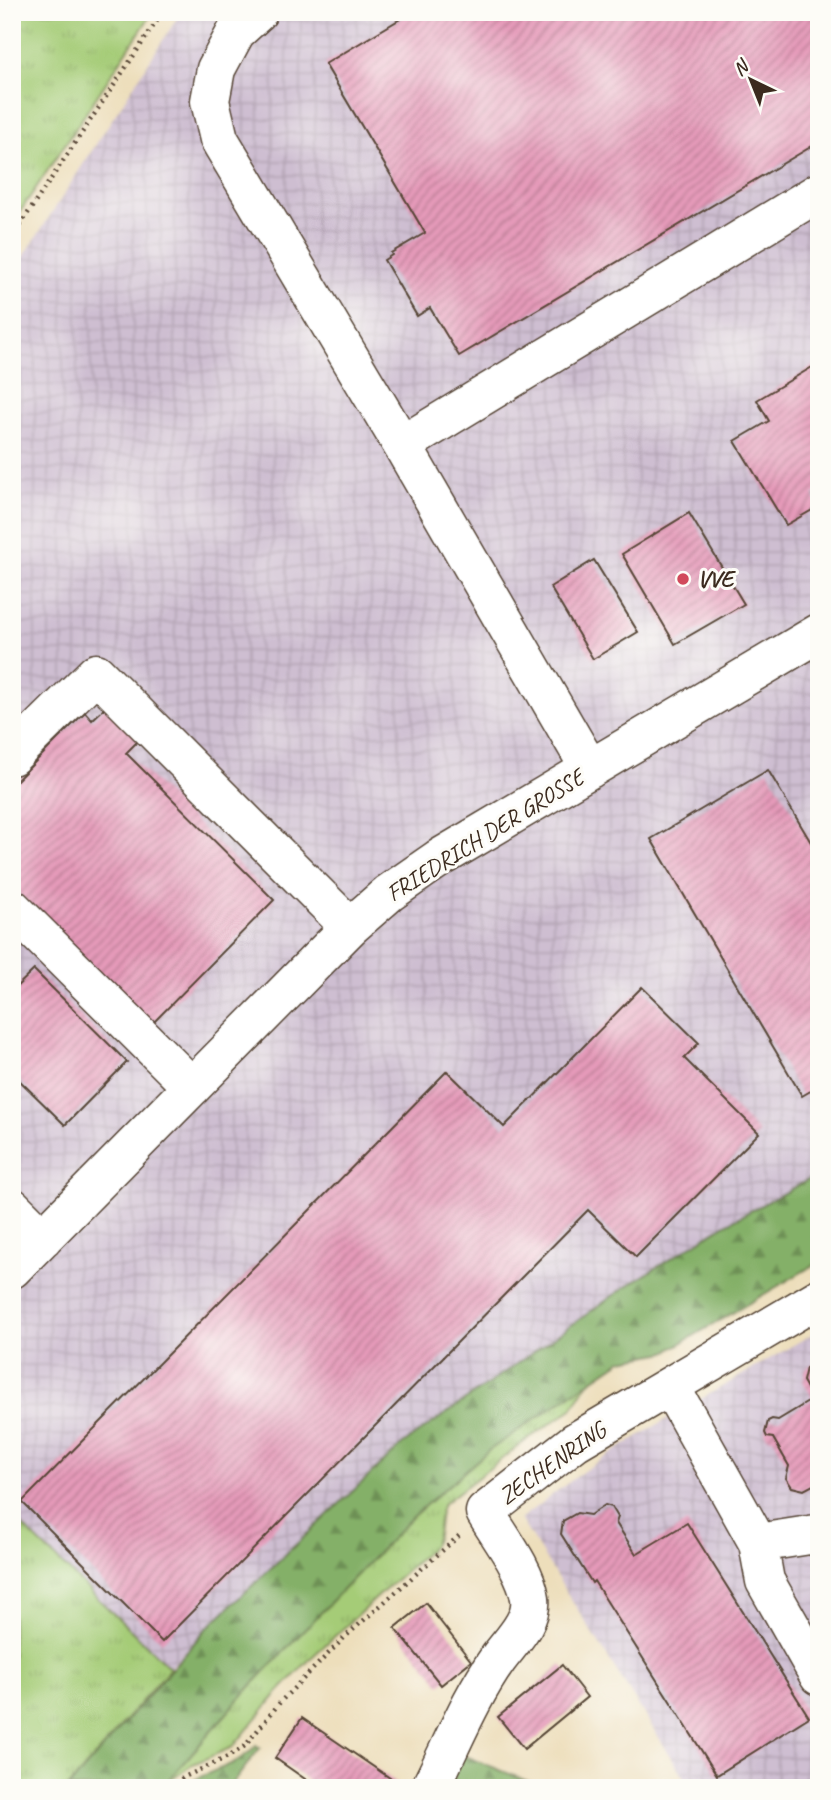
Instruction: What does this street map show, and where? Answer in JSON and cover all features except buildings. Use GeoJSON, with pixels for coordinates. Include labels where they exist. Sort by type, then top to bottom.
{"type":"FeatureCollection","features":[{"type":"Feature","properties":{"kind":"street"},"geometry":{"type":"LineString","coordinates":[[258,12],[236,32],[216,69],[210,102],[219,139],[590,769]]}},
{"type":"Feature","properties":{"kind":"street"},"geometry":{"type":"LineString","coordinates":[[401,445],[819,192]]}},
{"type":"Feature","properties":{"kind":"street","name":"FRIEDRICH DER GROSSE"},"geometry":{"type":"LineString","coordinates":[[12,1269],[350,927],[389,893],[438,859],[819,632]]}},
{"type":"Feature","properties":{"kind":"street"},"geometry":{"type":"LineString","coordinates":[[12,757],[96,673],[350,927]]}},
{"type":"Feature","properties":{"kind":"street"},"geometry":{"type":"LineString","coordinates":[[12,908],[191,1087]]}},
{"type":"Feature","properties":{"kind":"street"},"geometry":{"type":"LineString","coordinates":[[12,1207],[43,1238]]}},
{"type":"Feature","properties":{"kind":"street","name":"ZECHENRING"},"geometry":{"type":"LineString","coordinates":[[430,1788],[480,1688],[523,1627],[530,1611],[530,1599],[524,1579],[485,1512],[575,1442],[819,1298]]}},
{"type":"Feature","properties":{"kind":"street"},"geometry":{"type":"LineString","coordinates":[[670,1386],[758,1543],[765,1581],[819,1676]]}},
{"type":"Feature","properties":{"kind":"street"},"geometry":{"type":"LineString","coordinates":[[758,1543],[816,1534],[819,1538]]}},
{"type":"Feature","properties":{"kind":"path"},"geometry":{"type":"LineString","coordinates":[[12,237],[163,12]]}},
{"type":"Feature","properties":{"kind":"path"},"geometry":{"type":"LineString","coordinates":[[170,1788],[184,1777],[230,1756],[245,1746],[281,1701],[345,1637],[485,1512]]}},
{"type":"Feature","properties":{"kind":"shaded area"},"geometry":{"type":"Polygon","coordinates":[[[181,12],[819,12],[819,1174],[724,1225],[624,1288],[403,1444],[206,1629],[170,1668],[12,1516],[12,275],[181,12]]]}},
{"type":"Feature","properties":{"kind":"shaded area"},"geometry":{"type":"Polygon","coordinates":[[[819,1330],[819,1788],[691,1788],[520,1519],[585,1470],[819,1330]]]}},
{"type":"Feature","properties":{"kind":"green space"},"geometry":{"type":"Polygon","coordinates":[[[12,12],[153,12],[12,224],[12,12]]]}},
{"type":"Feature","properties":{"kind":"green space"},"geometry":{"type":"Polygon","coordinates":[[[819,1174],[819,1262],[666,1352],[622,1360],[488,1451],[413,1516],[249,1688],[163,1786],[165,1788],[68,1788],[206,1629],[403,1444],[624,1288],[724,1225],[819,1174]]]}},
{"type":"Feature","properties":{"kind":"green space"},"geometry":{"type":"Polygon","coordinates":[[[589,1382],[572,1409],[443,1504],[437,1537],[432,1547],[313,1656],[275,1696],[233,1747],[193,1764],[163,1786],[249,1688],[413,1516],[488,1451],[589,1382]]]}},
{"type":"Feature","properties":{"kind":"green space"},"geometry":{"type":"Polygon","coordinates":[[[12,1516],[170,1668],[68,1788],[12,1788],[12,1516]]]}},
{"type":"Feature","properties":{"kind":"green space"},"geometry":{"type":"Polygon","coordinates":[[[256,1745],[260,1748],[229,1788],[182,1788],[240,1759],[256,1745]]]}},
{"type":"Feature","properties":{"kind":"green space"},"geometry":{"type":"Polygon","coordinates":[[[463,1755],[544,1788],[447,1788],[463,1755]]]}},
{"type":"Feature","properties":{"kind":"place","name":"VVE"},"geometry":{"type":"Point","coordinates":[683,579]}}]}
